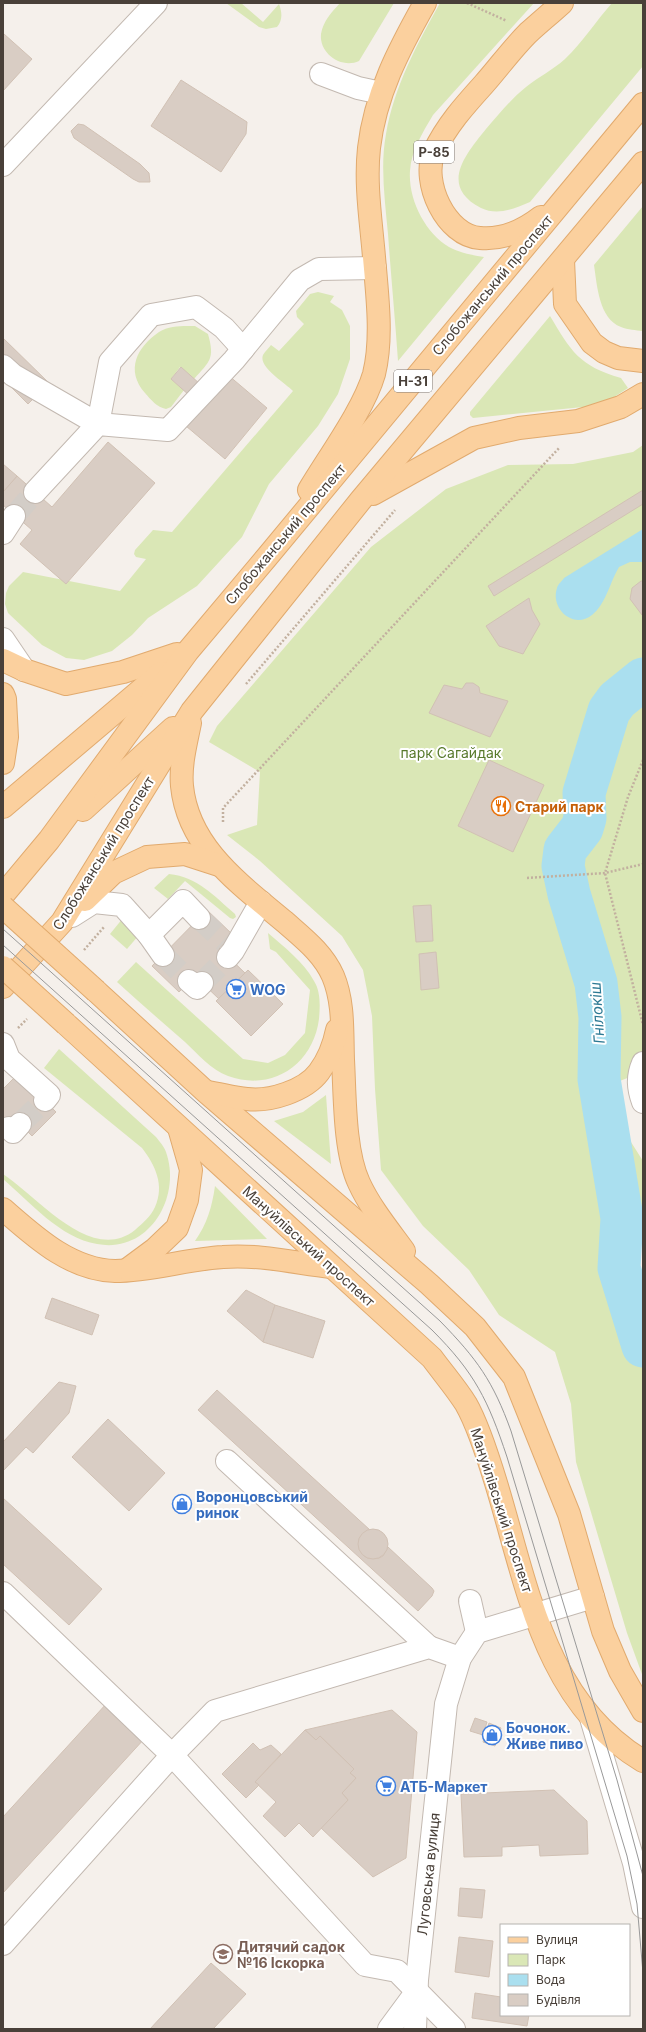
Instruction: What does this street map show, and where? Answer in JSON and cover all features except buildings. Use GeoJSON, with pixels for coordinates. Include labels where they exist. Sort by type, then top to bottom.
{"type":"FeatureCollection","features":[{"type":"Feature","properties":{"kind":"main road"},"geometry":{"type":"LineString","coordinates":[[267,557],[362,402],[374,374],[378,334],[375,268],[368,183],[369,149],[381,93],[399,48],[424,3]]}},
{"type":"Feature","properties":{"kind":"main road","name":"Р-85"},"geometry":{"type":"LineString","coordinates":[[559,205],[533,224],[506,237],[479,238],[459,231],[445,214],[433,194],[431,171],[433,154],[444,132],[528,33],[562,3]]}},
{"type":"Feature","properties":{"kind":"main road","name":"Слобожанський проспект"},"geometry":{"type":"LineString","coordinates":[[3,895],[49,840],[188,651],[643,104]]}},
{"type":"Feature","properties":{"kind":"main road","name":"Слобожанський проспект"},"geometry":{"type":"LineString","coordinates":[[3,987],[62,922],[192,711],[360,501],[643,163]]}},
{"type":"Feature","properties":{"kind":"main road"},"geometry":{"type":"LineString","coordinates":[[563,260],[565,304],[592,343],[604,352],[618,358],[643,361]]}},
{"type":"Feature","properties":{"kind":"main road"},"geometry":{"type":"LineString","coordinates":[[360,501],[474,438],[519,428],[578,421],[621,407],[643,394]]}},
{"type":"Feature","properties":{"kind":"main road"},"geometry":{"type":"LineString","coordinates":[[3,660],[24,670],[66,684],[123,672],[188,651]]}},
{"type":"Feature","properties":{"kind":"main road","name":"Слобожанський проспект"},"geometry":{"type":"LineString","coordinates":[[3,807],[188,651]]}},
{"type":"Feature","properties":{"kind":"main road"},"geometry":{"type":"LineString","coordinates":[[3,694],[5,699],[7,737],[3,763]]}},
{"type":"Feature","properties":{"kind":"main road","name":"Слобожанський проспект"},"geometry":{"type":"LineString","coordinates":[[49,840],[192,711]]}},
{"type":"Feature","properties":{"kind":"main road","name":"Н-31"},"geometry":{"type":"LineString","coordinates":[[192,711],[182,770],[183,791],[190,820],[202,841],[219,865],[307,941],[322,958],[333,976],[341,1013],[346,1119],[349,1145],[359,1182],[379,1216],[429,1284],[475,1327],[514,1377],[569,1514],[603,1631],[620,1671],[643,1711]]}},
{"type":"Feature","properties":{"kind":"main road"},"geometry":{"type":"LineString","coordinates":[[62,922],[113,873],[147,858],[185,854],[219,865]]}},
{"type":"Feature","properties":{"kind":"main road"},"geometry":{"type":"LineString","coordinates":[[3,907],[96,990],[206,1092],[429,1284]]}},
{"type":"Feature","properties":{"kind":"main road","name":"Мануйлівський проспект"},"geometry":{"type":"LineString","coordinates":[[3,967],[432,1358],[466,1405],[488,1458],[534,1614],[549,1652],[564,1680],[591,1718],[632,1754],[643,1761]]}},
{"type":"Feature","properties":{"kind":"main road"},"geometry":{"type":"LineString","coordinates":[[206,1092],[248,1100],[275,1098],[299,1088],[318,1073],[329,1056],[341,1013]]}},
{"type":"Feature","properties":{"kind":"main road"},"geometry":{"type":"LineString","coordinates":[[127,1270],[155,1249],[177,1228],[187,1200],[191,1170],[179,1128]]}},
{"type":"Feature","properties":{"kind":"main road"},"geometry":{"type":"LineString","coordinates":[[3,1209],[37,1239],[61,1254],[100,1269],[127,1270],[223,1257],[263,1258],[331,1267]]}},
{"type":"Feature","properties":{"kind":"street"},"geometry":{"type":"LineString","coordinates":[[3,165],[156,3]]}},
{"type":"Feature","properties":{"kind":"street"},"geometry":{"type":"LineString","coordinates":[[321,74],[358,88],[381,93]]}},
{"type":"Feature","properties":{"kind":"street"},"geometry":{"type":"LineString","coordinates":[[3,366],[13,375],[98,424],[168,430],[243,349],[300,280],[319,269],[375,268]]}},
{"type":"Feature","properties":{"kind":"street"},"geometry":{"type":"LineString","coordinates":[[35,492],[98,424],[110,362],[151,315],[196,307],[224,328],[243,349]]}},
{"type":"Feature","properties":{"kind":"street"},"geometry":{"type":"LineString","coordinates":[[3,639],[24,670]]}},
{"type":"Feature","properties":{"kind":"street"},"geometry":{"type":"LineString","coordinates":[[149,935],[183,901],[200,918]]}},
{"type":"Feature","properties":{"kind":"street"},"geometry":{"type":"LineString","coordinates":[[62,922],[94,902],[122,905],[149,935],[163,956]]}},
{"type":"Feature","properties":{"kind":"street"},"geometry":{"type":"LineString","coordinates":[[229,950],[261,902]]}},
{"type":"Feature","properties":{"kind":"street"},"geometry":{"type":"LineString","coordinates":[[3,1044],[9,1059],[49,1095],[45,1100]]}},
{"type":"Feature","properties":{"kind":"street"},"geometry":{"type":"LineString","coordinates":[[643,1063],[639,1072],[638,1084],[643,1102]]}},
{"type":"Feature","properties":{"kind":"street"},"geometry":{"type":"LineString","coordinates":[[227,1460],[429,1647],[460,1658]]}},
{"type":"Feature","properties":{"kind":"street"},"geometry":{"type":"LineString","coordinates":[[470,1600],[477,1632],[592,1597]]}},
{"type":"Feature","properties":{"kind":"street"},"geometry":{"type":"LineString","coordinates":[[5,1598],[172,1755],[365,1965],[397,1971],[454,2029]]}},
{"type":"Feature","properties":{"kind":"street","name":"Луговська вулиця"},"geometry":{"type":"LineString","coordinates":[[415,2029],[417,1991],[446,1704],[460,1658],[477,1632]]}},
{"type":"Feature","properties":{"kind":"street"},"geometry":{"type":"LineString","coordinates":[[3,1944],[172,1755],[215,1711],[429,1647]]}},
{"type":"Feature","properties":{"kind":"street"},"geometry":{"type":"LineString","coordinates":[[591,1718],[634,1863],[643,1907]]}},
{"type":"Feature","properties":{"kind":"street"},"geometry":{"type":"LineString","coordinates":[[389,2029],[417,1991]]}},
{"type":"Feature","properties":{"kind":"path"},"geometry":{"type":"LineString","coordinates":[[467,3],[514,24]]}},
{"type":"Feature","properties":{"kind":"path"},"geometry":{"type":"LineString","coordinates":[[223,822],[223,808],[564,443]]}},
{"type":"Feature","properties":{"kind":"path"},"geometry":{"type":"LineString","coordinates":[[243,687],[400,504]]}},
{"type":"Feature","properties":{"kind":"path"},"geometry":{"type":"LineString","coordinates":[[643,760],[628,797],[605,873],[643,1025]]}},
{"type":"Feature","properties":{"kind":"path"},"geometry":{"type":"LineString","coordinates":[[527,878],[605,873],[643,864]]}},
{"type":"Feature","properties":{"kind":"green space"},"geometry":{"type":"Polygon","coordinates":[[[226,3],[241,3],[263,22],[279,4],[281,19],[277,27],[266,29],[259,27],[226,3]]]}},
{"type":"Feature","properties":{"kind":"green space"},"geometry":{"type":"Polygon","coordinates":[[[340,3],[394,3],[359,61],[352,63],[346,63],[333,58],[324,48],[321,41],[322,29],[328,17],[340,3]]]}},
{"type":"Feature","properties":{"kind":"green space"},"geometry":{"type":"Polygon","coordinates":[[[440,3],[534,3],[433,115],[415,149],[411,164],[410,182],[415,204],[426,224],[440,241],[449,247],[471,255],[484,257],[398,361],[384,184],[384,146],[395,99],[407,66],[440,3]]]}},
{"type":"Feature","properties":{"kind":"green space"},"geometry":{"type":"Polygon","coordinates":[[[612,3],[643,3],[643,66],[530,202],[506,211],[493,211],[481,208],[468,199],[461,190],[459,180],[460,170],[470,149],[505,107],[520,92],[560,63],[571,53],[612,3]]]}},
{"type":"Feature","properties":{"kind":"green space"},"geometry":{"type":"Polygon","coordinates":[[[643,206],[642,331],[621,327],[608,317],[600,300],[594,265],[643,206]]]}},
{"type":"Feature","properties":{"kind":"green space"},"geometry":{"type":"Polygon","coordinates":[[[318,292],[334,296],[330,302],[342,310],[350,326],[350,359],[338,394],[318,426],[269,484],[242,537],[197,586],[148,618],[132,635],[112,651],[84,660],[66,658],[42,645],[8,613],[5,604],[6,593],[9,586],[23,572],[120,591],[146,559],[136,557],[134,554],[135,550],[153,530],[172,532],[293,391],[268,370],[264,365],[263,355],[271,345],[279,351],[304,324],[297,317],[296,311],[310,294],[318,292]]]}},
{"type":"Feature","properties":{"kind":"green space"},"geometry":{"type":"Polygon","coordinates":[[[550,316],[564,339],[578,356],[595,368],[621,378],[628,388],[611,399],[593,406],[473,418],[470,415],[470,412],[550,316]]]}},
{"type":"Feature","properties":{"kind":"green space"},"geometry":{"type":"Polygon","coordinates":[[[195,326],[208,334],[211,349],[210,359],[194,379],[180,367],[171,379],[184,390],[171,407],[166,409],[163,408],[152,401],[139,384],[135,368],[136,360],[145,345],[159,332],[172,327],[195,326]]]}},
{"type":"Feature","properties":{"kind":"green space","name":"парк Сагайдак"},"geometry":{"type":"Polygon","coordinates":[[[643,445],[643,1072],[612,1084],[617,1120],[643,1161],[643,1210],[638,1223],[629,1300],[643,1361],[643,1677],[627,1633],[576,1462],[571,1404],[555,1352],[499,1315],[469,1270],[423,1226],[381,1170],[375,1089],[372,1016],[363,970],[342,936],[260,861],[227,835],[257,825],[260,772],[209,742],[217,726],[371,547],[446,489],[508,465],[573,464],[633,452],[643,445]]]}},
{"type":"Feature","properties":{"kind":"green space"},"geometry":{"type":"Polygon","coordinates":[[[169,874],[189,879],[205,888],[235,914],[236,917],[233,919],[230,918],[185,881],[168,899],[154,888],[169,874]]]}},
{"type":"Feature","properties":{"kind":"green space"},"geometry":{"type":"Polygon","coordinates":[[[123,918],[139,935],[127,949],[110,934],[123,918]]]}},
{"type":"Feature","properties":{"kind":"green space"},"geometry":{"type":"Polygon","coordinates":[[[268,933],[305,967],[316,985],[320,1000],[319,1019],[315,1035],[308,1050],[288,1071],[275,1077],[260,1080],[244,1080],[228,1076],[216,1070],[117,982],[136,962],[243,1059],[268,1063],[285,1055],[305,1033],[310,990],[276,952],[270,949],[268,933]]]}},
{"type":"Feature","properties":{"kind":"green space"},"geometry":{"type":"Polygon","coordinates":[[[59,1049],[156,1137],[166,1152],[170,1169],[169,1187],[165,1204],[157,1219],[146,1231],[132,1240],[116,1245],[97,1244],[70,1235],[46,1218],[3,1179],[3,1174],[65,1223],[83,1233],[101,1239],[118,1239],[135,1230],[144,1222],[155,1207],[158,1199],[159,1183],[151,1161],[142,1148],[44,1068],[59,1049]]]}},
{"type":"Feature","properties":{"kind":"green space"},"geometry":{"type":"Polygon","coordinates":[[[326,1095],[331,1164],[274,1121],[303,1112],[326,1095]]]}},
{"type":"Feature","properties":{"kind":"green space"},"geometry":{"type":"Polygon","coordinates":[[[215,1186],[267,1239],[195,1241],[203,1228],[208,1215],[215,1186]]]}},
{"type":"Feature","properties":{"kind":"water"},"geometry":{"type":"Polygon","coordinates":[[[643,529],[643,562],[630,562],[619,567],[601,605],[592,615],[585,619],[578,620],[565,615],[557,603],[556,596],[559,584],[564,578],[643,529]]]}},
{"type":"Feature","properties":{"kind":"waterway","name":"Гнілокіш"},"geometry":{"type":"LineString","coordinates":[[643,679],[617,700],[609,711],[584,793],[585,818],[582,828],[565,850],[563,866],[569,894],[596,983],[600,1017],[599,1079],[622,1218],[619,1268],[643,1346]]}},
{"type":"Feature","properties":{"kind":"tunnel"},"geometry":{"type":"LineString","coordinates":[[14,516],[35,492]]}},
{"type":"Feature","properties":{"kind":"tunnel"},"geometry":{"type":"LineString","coordinates":[[199,918],[225,942]]}},
{"type":"Feature","properties":{"kind":"tunnel"},"geometry":{"type":"LineString","coordinates":[[163,955],[189,981]]}},
{"type":"Feature","properties":{"kind":"tunnel"},"geometry":{"type":"LineString","coordinates":[[202,983],[228,957]]}},
{"type":"Feature","properties":{"kind":"tunnel"},"geometry":{"type":"LineString","coordinates":[[20,1124],[45,1100]]}},
{"type":"Feature","properties":{"kind":"tram line"},"geometry":{"type":"LineString","coordinates":[[3,929],[440,1321],[464,1347],[483,1372],[498,1398],[511,1431],[617,1780],[643,1876]]}},
{"type":"Feature","properties":{"kind":"tram line"},"geometry":{"type":"LineString","coordinates":[[3,945],[432,1330],[447,1345],[470,1374],[486,1403],[507,1457],[627,1856],[637,1904],[643,1973]]}},
{"type":"Feature","properties":{"kind":"place","name":"Старий парк"},"geometry":{"type":"Point","coordinates":[501,806]}},
{"type":"Feature","properties":{"kind":"place","name":"WOG"},"geometry":{"type":"Point","coordinates":[236,989]}},
{"type":"Feature","properties":{"kind":"place","name":"Воронцовський ринок"},"geometry":{"type":"Point","coordinates":[182,1504]}},
{"type":"Feature","properties":{"kind":"place","name":"Бочонок. Живе пиво"},"geometry":{"type":"Point","coordinates":[492,1735]}},
{"type":"Feature","properties":{"kind":"place","name":"АТБ-Маркет"},"geometry":{"type":"Point","coordinates":[386,1786]}},
{"type":"Feature","properties":{"kind":"place","name":"Дитячий садок №16 Іскорка"},"geometry":{"type":"Point","coordinates":[223,1954]}}]}
